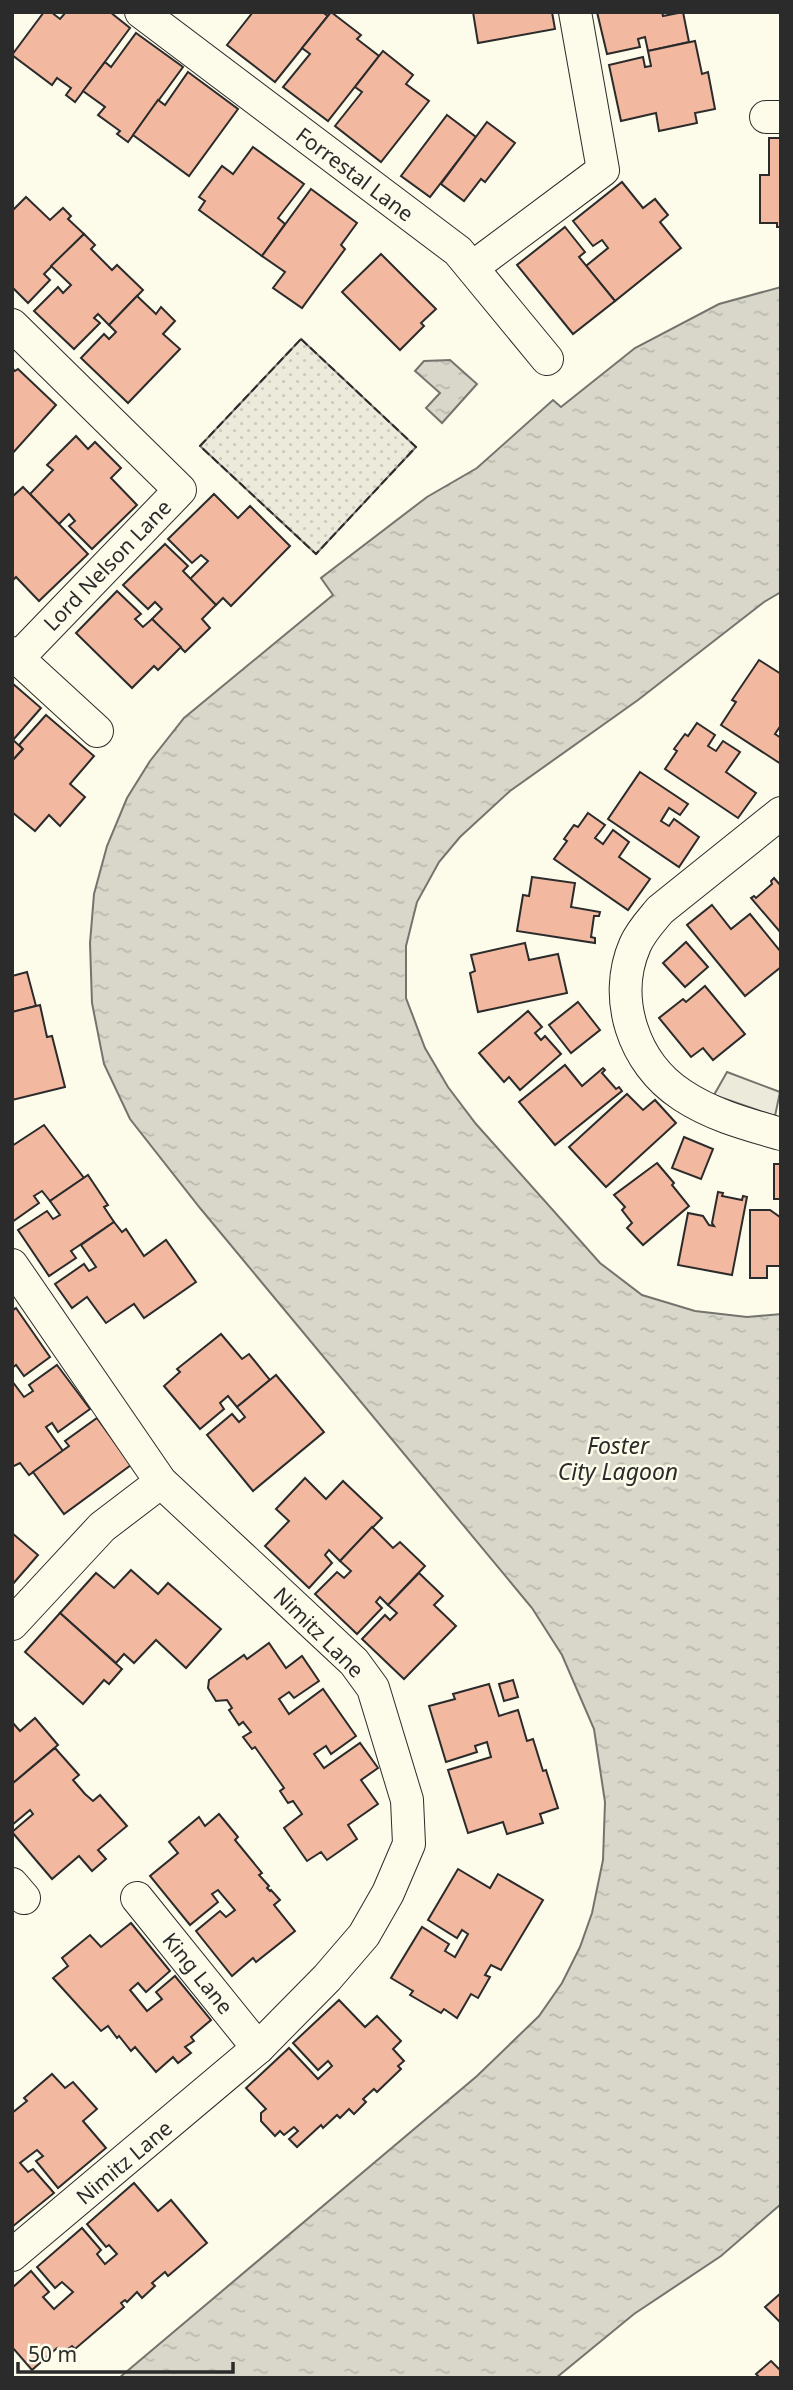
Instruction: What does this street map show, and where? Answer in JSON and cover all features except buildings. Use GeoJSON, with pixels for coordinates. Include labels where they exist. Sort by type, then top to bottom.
{"type":"FeatureCollection","features":[{"type":"Feature","properties":{"kind":"street","name":"Forrestal Lane"},"geometry":{"type":"LineString","coordinates":[[141,12],[458,251],[547,359]]}},
{"type":"Feature","properties":{"kind":"street"},"geometry":{"type":"LineString","coordinates":[[472,267],[603,170],[575,12]]}},
{"type":"Feature","properties":{"kind":"street","name":"Lord Nelson Lane"},"geometry":{"type":"LineString","coordinates":[[12,325],[180,489],[15,656]]}},
{"type":"Feature","properties":{"kind":"street"},"geometry":{"type":"LineString","coordinates":[[15,656],[97,731]]}},
{"type":"Feature","properties":{"kind":"street"},"geometry":{"type":"LineString","coordinates":[[781,813],[660,910],[636,943],[628,965],[625,985],[629,1022],[645,1061],[671,1086],[680,1094],[727,1119],[781,1134]]}},
{"type":"Feature","properties":{"kind":"street","name":"Nimitz Lane"},"geometry":{"type":"LineString","coordinates":[[12,1265],[161,1482],[354,1662],[373,1688],[407,1800],[409,1844],[388,1893],[364,1935],[327,1978],[258,2048],[12,2255]]}},
{"type":"Feature","properties":{"kind":"street"},"geometry":{"type":"LineString","coordinates":[[12,1624],[102,1527],[161,1482]]}},
{"type":"Feature","properties":{"kind":"street","name":"King Lane"},"geometry":{"type":"LineString","coordinates":[[137,1898],[258,2048]]}},
{"type":"Feature","properties":{"kind":"shaded area"},"geometry":{"type":"Polygon","coordinates":[[[301,339],[416,447],[316,554],[200,446],[301,339]]]}},
{"type":"Feature","properties":{"kind":"shaded area"},"geometry":{"type":"Polygon","coordinates":[[[727,1072],[780,1092],[775,1116],[714,1095],[727,1072]]]}},
{"type":"Feature","properties":{"kind":"water","name":"Foster City Lagoon"},"geometry":{"type":"Polygon","coordinates":[[[781,287],[781,592],[764,602],[638,700],[510,791],[460,837],[439,862],[417,902],[406,946],[406,998],[425,1048],[448,1087],[476,1124],[600,1263],[642,1295],[695,1311],[747,1317],[781,1314],[781,2204],[721,2256],[634,2314],[556,2378],[119,2378],[477,2076],[539,2016],[562,1983],[580,1947],[592,1913],[603,1860],[605,1802],[594,1729],[562,1655],[532,1608],[200,1208],[130,1119],[104,1064],[92,1003],[90,943],[94,894],[107,846],[127,798],[150,761],[184,718],[333,595],[321,578],[427,497],[477,468],[553,400],[561,407],[635,348],[719,304],[781,287]]]}},
{"type":"Feature","properties":{"kind":"water"},"geometry":{"type":"Polygon","coordinates":[[[450,360],[477,384],[442,423],[426,408],[440,393],[415,371],[424,361],[450,360]]]}},
{"type":"Feature","properties":{"kind":"fence"},"geometry":{"type":"LineString","coordinates":[[301,339],[416,447],[316,554],[200,446],[301,339]]}}]}
